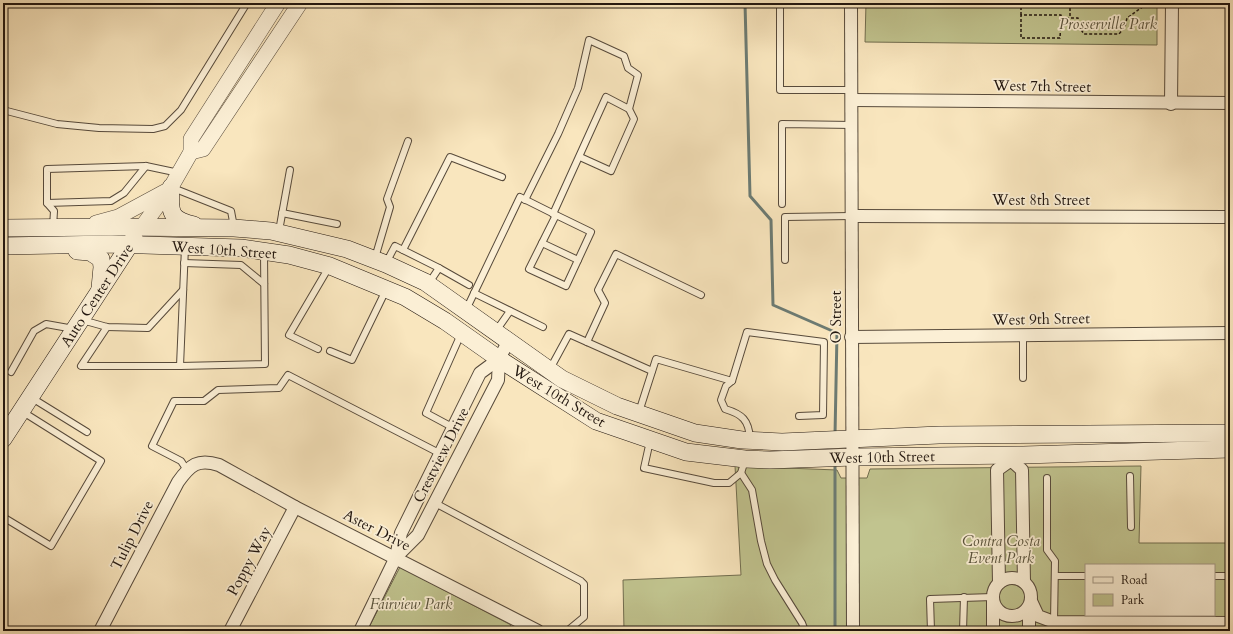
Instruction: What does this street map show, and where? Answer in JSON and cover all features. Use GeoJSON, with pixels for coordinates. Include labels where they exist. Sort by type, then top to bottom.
{"type":"FeatureCollection","features":[{"type":"Feature","properties":{"kind":"main road"},"geometry":{"type":"LineString","coordinates":[[173,183],[170,207],[173,215],[181,222],[206,228]]}},
{"type":"Feature","properties":{"kind":"main road","name":"Auto Center Drive"},"geometry":{"type":"LineString","coordinates":[[3,439],[142,227]]}},
{"type":"Feature","properties":{"kind":"main road","name":"West 10th Street"},"geometry":{"type":"LineString","coordinates":[[3,228],[234,228],[279,233],[347,249],[380,262],[428,285],[562,379],[617,406],[695,433],[750,440],[782,442],[853,438],[1010,434],[1229,437]]}},
{"type":"Feature","properties":{"kind":"main road","name":"West 10th Street"},"geometry":{"type":"LineString","coordinates":[[39,246],[129,245],[184,255],[242,248],[289,255],[330,266],[404,297],[461,332],[499,359],[596,421],[686,452],[743,466],[770,460],[854,456],[1011,458],[1229,437]]}},
{"type":"Feature","properties":{"kind":"main road"},"geometry":{"type":"LineString","coordinates":[[3,246],[39,246],[90,252],[101,259],[102,267],[99,292]]}},
{"type":"Feature","properties":{"kind":"street","name":"Auto Center Drive"},"geometry":{"type":"LineString","coordinates":[[142,227],[173,183],[192,152],[191,139],[278,3]]}},
{"type":"Feature","properties":{"kind":"street","name":"Auto Center Drive"},"geometry":{"type":"LineString","coordinates":[[192,152],[203,149],[300,3]]}},
{"type":"Feature","properties":{"kind":"street","name":"O Street"},"geometry":{"type":"LineString","coordinates":[[851,3],[853,95],[851,338],[854,456],[853,631]]}},
{"type":"Feature","properties":{"kind":"street"},"geometry":{"type":"LineString","coordinates":[[1171,104],[1172,3]]}},
{"type":"Feature","properties":{"kind":"street","name":"West 7th Street"},"geometry":{"type":"LineString","coordinates":[[853,95],[1171,104],[1230,103]]}},
{"type":"Feature","properties":{"kind":"street"},"geometry":{"type":"LineString","coordinates":[[82,227],[118,217],[173,183]]}},
{"type":"Feature","properties":{"kind":"street","name":"West 8th Street"},"geometry":{"type":"LineString","coordinates":[[852,216],[1230,217]]}},
{"type":"Feature","properties":{"kind":"street","name":"West 9th Street"},"geometry":{"type":"LineString","coordinates":[[851,338],[1230,333]]}},
{"type":"Feature","properties":{"kind":"street","name":"Crestview Drive"},"geometry":{"type":"LineString","coordinates":[[396,557],[418,535],[498,380],[501,337]]}},
{"type":"Feature","properties":{"kind":"street","name":"Crestview Drive"},"geometry":{"type":"LineString","coordinates":[[360,631],[396,557],[401,533],[480,373],[499,359]]}},
{"type":"Feature","properties":{"kind":"street"},"geometry":{"type":"LineString","coordinates":[[1010,434],[1011,458],[1022,470],[1024,582]]}},
{"type":"Feature","properties":{"kind":"street"},"geometry":{"type":"LineString","coordinates":[[999,583],[997,470],[1011,458]]}},
{"type":"Feature","properties":{"kind":"street","name":"Tulip Drive"},"geometry":{"type":"LineString","coordinates":[[100,631],[178,482],[187,470],[200,462]]}},
{"type":"Feature","properties":{"kind":"street","name":"Aster Drive"},"geometry":{"type":"LineString","coordinates":[[200,462],[210,462],[219,465],[295,507],[396,557],[538,631]]}},
{"type":"Feature","properties":{"kind":"street","name":"Poppy Way"},"geometry":{"type":"LineString","coordinates":[[230,631],[295,507]]}},
{"type":"Feature","properties":{"kind":"street"},"geometry":{"type":"LineString","coordinates":[[993,631],[993,598],[995,588],[999,583],[1010,578],[1024,582],[1030,588],[1029,631]]}},
{"type":"Feature","properties":{"kind":"street"},"geometry":{"type":"LineString","coordinates":[[993,598],[999,612],[1012,617],[1018,616],[1030,604]]}},
{"type":"Feature","properties":{"kind":"street"},"geometry":{"type":"LineString","coordinates":[[1030,604],[1038,616],[1054,622],[1176,627],[1230,622]]}},
{"type":"Feature","properties":{"kind":"lane"},"geometry":{"type":"LineString","coordinates":[[3,110],[57,124],[99,128],[153,129],[164,126],[181,110],[248,3]]}},
{"type":"Feature","properties":{"kind":"lane"},"geometry":{"type":"LineString","coordinates":[[780,6],[780,90],[853,95]]}},
{"type":"Feature","properties":{"kind":"lane"},"geometry":{"type":"LineString","coordinates":[[525,200],[555,140],[578,88],[589,40],[624,56],[628,68],[638,75],[629,109]]}},
{"type":"Feature","properties":{"kind":"lane"},"geometry":{"type":"LineString","coordinates":[[465,312],[520,197],[554,215],[591,232],[566,286],[529,268],[542,243],[554,215],[580,157],[606,97],[629,109],[634,119],[610,171],[580,157]]}},
{"type":"Feature","properties":{"kind":"lane"},"geometry":{"type":"LineString","coordinates":[[782,204],[782,124],[853,125]]}},
{"type":"Feature","properties":{"kind":"lane"},"geometry":{"type":"LineString","coordinates":[[380,262],[390,207],[387,199],[408,141]]}},
{"type":"Feature","properties":{"kind":"lane"},"geometry":{"type":"LineString","coordinates":[[403,250],[450,157],[502,177]]}},
{"type":"Feature","properties":{"kind":"lane"},"geometry":{"type":"LineString","coordinates":[[47,203],[111,201],[124,193],[146,166]]}},
{"type":"Feature","properties":{"kind":"lane"},"geometry":{"type":"LineString","coordinates":[[53,227],[54,211],[47,203],[47,169],[146,166],[173,183],[231,211],[234,228]]}},
{"type":"Feature","properties":{"kind":"lane"},"geometry":{"type":"LineString","coordinates":[[279,233],[290,170]]}},
{"type":"Feature","properties":{"kind":"lane"},"geometry":{"type":"LineString","coordinates":[[282,213],[337,224]]}},
{"type":"Feature","properties":{"kind":"lane"},"geometry":{"type":"LineString","coordinates":[[785,260],[785,217],[852,216]]}},
{"type":"Feature","properties":{"kind":"lane"},"geometry":{"type":"LineString","coordinates":[[542,243],[578,260]]}},
{"type":"Feature","properties":{"kind":"lane"},"geometry":{"type":"LineString","coordinates":[[380,262],[396,246],[469,285]]}},
{"type":"Feature","properties":{"kind":"lane"},"geometry":{"type":"LineString","coordinates":[[107,327],[81,366],[265,364],[264,252]]}},
{"type":"Feature","properties":{"kind":"lane"},"geometry":{"type":"LineString","coordinates":[[586,342],[605,303],[598,290],[616,254],[701,295]]}},
{"type":"Feature","properties":{"kind":"lane"},"geometry":{"type":"LineString","coordinates":[[180,366],[184,255],[241,265],[264,284]]}},
{"type":"Feature","properties":{"kind":"lane"},"geometry":{"type":"LineString","coordinates":[[318,349],[289,335],[322,277],[330,266]]}},
{"type":"Feature","properties":{"kind":"lane"},"geometry":{"type":"LineString","coordinates":[[428,285],[439,268]]}},
{"type":"Feature","properties":{"kind":"lane"},"geometry":{"type":"LineString","coordinates":[[330,351],[352,360],[386,289]]}},
{"type":"Feature","properties":{"kind":"lane"},"geometry":{"type":"LineString","coordinates":[[10,372],[34,331],[46,324],[148,328],[183,290]]}},
{"type":"Feature","properties":{"kind":"lane"},"geometry":{"type":"LineString","coordinates":[[474,293],[543,327]]}},
{"type":"Feature","properties":{"kind":"lane"},"geometry":{"type":"LineString","coordinates":[[501,337],[510,311]]}},
{"type":"Feature","properties":{"kind":"lane"},"geometry":{"type":"LineString","coordinates":[[454,428],[426,413],[461,332]]}},
{"type":"Feature","properties":{"kind":"lane"},"geometry":{"type":"LineString","coordinates":[[750,440],[749,428],[738,413],[725,409],[721,400],[726,386],[732,381],[747,332],[824,342],[823,415],[799,416]]}},
{"type":"Feature","properties":{"kind":"lane"},"geometry":{"type":"LineString","coordinates":[[550,370],[569,334],[652,371]]}},
{"type":"Feature","properties":{"kind":"lane"},"geometry":{"type":"LineString","coordinates":[[1023,336],[1023,378]]}},
{"type":"Feature","properties":{"kind":"lane"},"geometry":{"type":"LineString","coordinates":[[638,414],[656,359],[732,381]]}},
{"type":"Feature","properties":{"kind":"lane"},"geometry":{"type":"LineString","coordinates":[[187,470],[181,461],[152,446],[174,401],[204,401],[218,390],[279,388],[288,375],[441,454]]}},
{"type":"Feature","properties":{"kind":"lane"},"geometry":{"type":"LineString","coordinates":[[26,404],[87,432]]}},
{"type":"Feature","properties":{"kind":"lane"},"geometry":{"type":"LineString","coordinates":[[3,517],[51,546],[101,461],[26,404]]}},
{"type":"Feature","properties":{"kind":"lane"},"geometry":{"type":"LineString","coordinates":[[650,440],[644,468],[714,483],[728,483],[743,466],[752,490],[761,541],[768,564],[774,580],[802,623],[804,631]]}},
{"type":"Feature","properties":{"kind":"lane"},"geometry":{"type":"LineString","coordinates":[[1130,476],[1131,527]]}},
{"type":"Feature","properties":{"kind":"lane"},"geometry":{"type":"LineString","coordinates":[[1047,478],[1047,550],[1055,560],[1054,622]]}},
{"type":"Feature","properties":{"kind":"lane"},"geometry":{"type":"LineString","coordinates":[[435,503],[581,581],[584,584],[584,617],[567,631]]}},
{"type":"Feature","properties":{"kind":"lane"},"geometry":{"type":"LineString","coordinates":[[1055,576],[1085,576]]}},
{"type":"Feature","properties":{"kind":"lane"},"geometry":{"type":"LineString","coordinates":[[1215,576],[1230,576]]}},
{"type":"Feature","properties":{"kind":"lane"},"geometry":{"type":"LineString","coordinates":[[963,631],[964,597]]}},
{"type":"Feature","properties":{"kind":"lane"},"geometry":{"type":"LineString","coordinates":[[930,631],[930,598],[993,598]]}},
{"type":"Feature","properties":{"kind":"path"},"geometry":{"type":"LineString","coordinates":[[1021,3],[1021,15],[1021,38],[1060,38],[1060,15],[1021,15]]}},
{"type":"Feature","properties":{"kind":"path"},"geometry":{"type":"LineString","coordinates":[[1070,3],[1070,18]]}},
{"type":"Feature","properties":{"kind":"path"},"geometry":{"type":"LineString","coordinates":[[1060,18],[1078,18],[1078,25],[1084,34],[1119,34],[1125,27],[1127,18],[1148,3]]}},
{"type":"Feature","properties":{"kind":"green space","name":"Prosserville Park"},"geometry":{"type":"Polygon","coordinates":[[[866,3],[1157,3],[1157,45],[865,42],[866,3]]]}},
{"type":"Feature","properties":{"kind":"green space","name":"Contra Costa Event Park"},"geometry":{"type":"Polygon","coordinates":[[[735,466],[837,470],[841,478],[867,478],[870,469],[1141,466],[1139,543],[1230,543],[1230,631],[624,631],[623,580],[741,575],[735,466]]]}},
{"type":"Feature","properties":{"kind":"green space","name":"Fairview Park"},"geometry":{"type":"Polygon","coordinates":[[[400,567],[511,625],[508,631],[367,631],[400,567]]]}},
{"type":"Feature","properties":{"kind":"waterway"},"geometry":{"type":"LineString","coordinates":[[745,3],[750,196],[771,220],[773,305],[837,333],[835,435]]}},
{"type":"Feature","properties":{"kind":"waterway"},"geometry":{"type":"LineString","coordinates":[[835,463],[835,631]]}}]}
